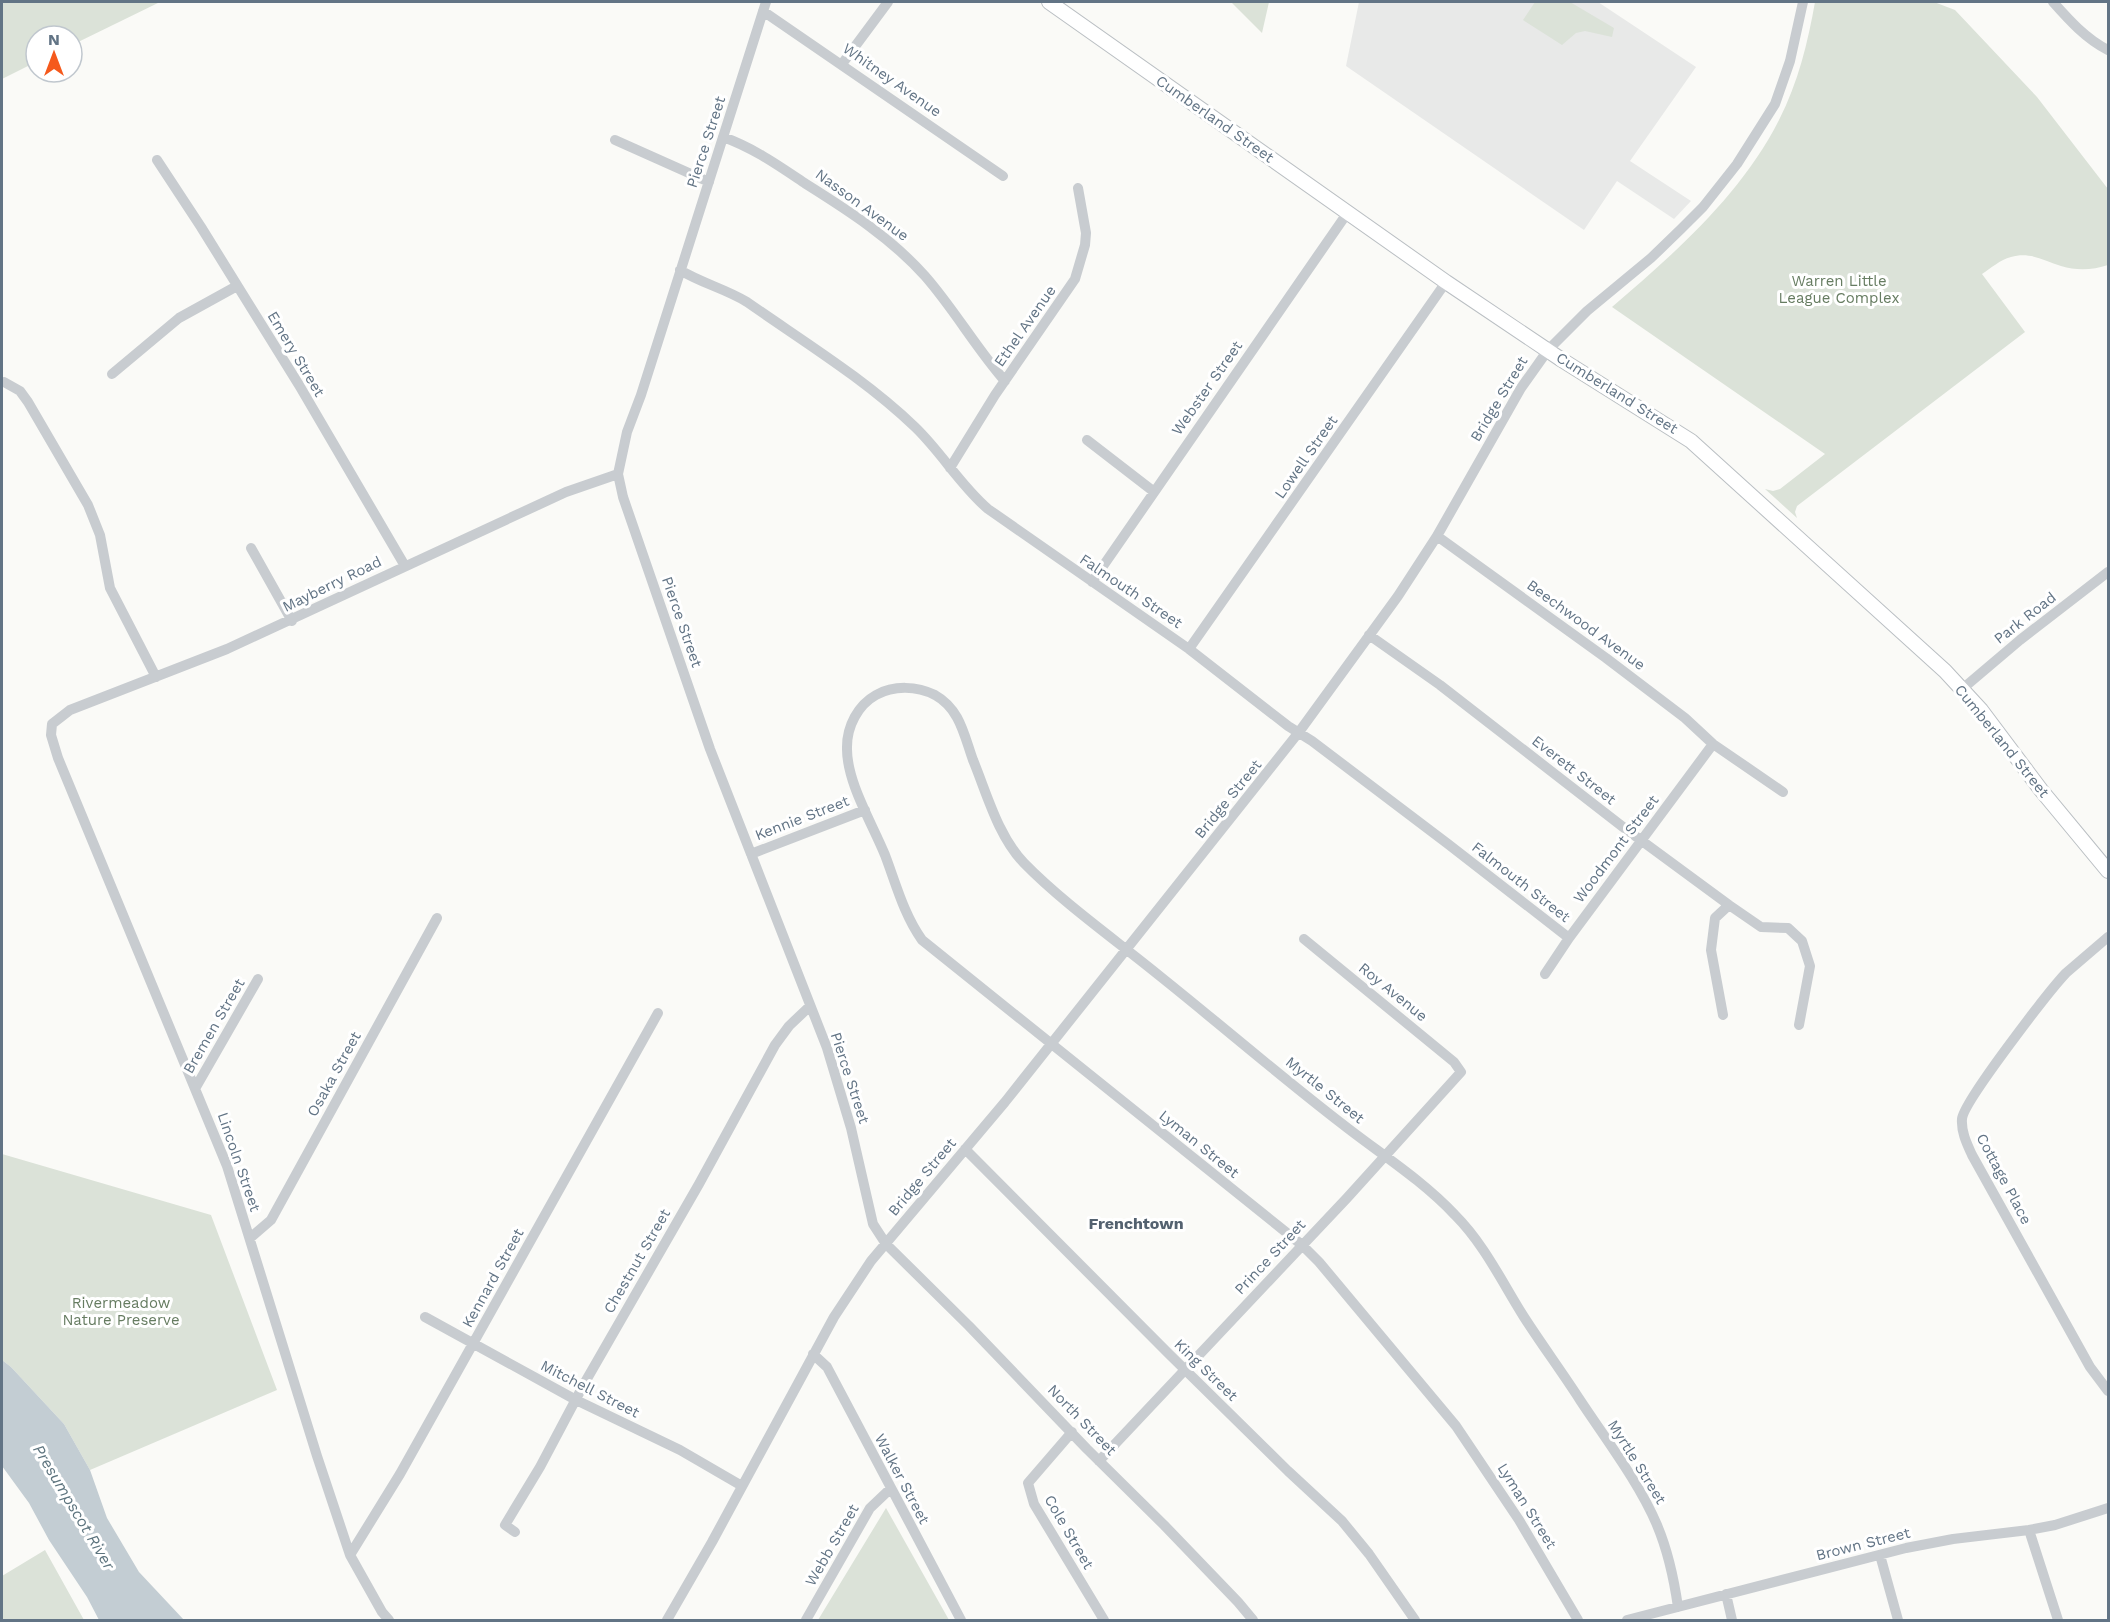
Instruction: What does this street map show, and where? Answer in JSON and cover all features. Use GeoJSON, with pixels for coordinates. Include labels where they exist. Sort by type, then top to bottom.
{"type":"FeatureCollection","features":[{"type":"Feature","properties":{"kind":"main road","name":"Cumberland Street"},"geometry":{"type":"LineString","coordinates":[[1049,2],[1446,282],[1548,350],[1660,419],[1707,453],[1945,671],[1981,710],[2041,790],[2109,871]]}},
{"type":"Feature","properties":{"kind":"street"},"geometry":{"type":"LineString","coordinates":[[842,64],[888,2]]}},
{"type":"Feature","properties":{"kind":"street","name":"Bridge Street"},"geometry":{"type":"LineString","coordinates":[[669,1620],[813,1354],[871,1261],[1127,950],[1299,732],[1398,596],[1437,536],[1521,388],[1548,350],[1587,311],[1682,229],[1737,165],[1776,104],[1790,61],[1803,2]]}},
{"type":"Feature","properties":{"kind":"street"},"geometry":{"type":"LineString","coordinates":[[2053,2],[2077,28],[2109,50]]}},
{"type":"Feature","properties":{"kind":"street","name":"Whitney Avenue"},"geometry":{"type":"LineString","coordinates":[[764,6],[842,64],[1003,176]]}},
{"type":"Feature","properties":{"kind":"street","name":"Pierce Street"},"geometry":{"type":"LineString","coordinates":[[764,6],[641,395],[627,432],[618,474],[693,704],[827,1048],[851,1128],[869,1212],[873,1224],[886,1244]]}},
{"type":"Feature","properties":{"kind":"street","name":"Nasson Avenue"},"geometry":{"type":"LineString","coordinates":[[723,136],[746,145],[856,216],[888,240],[925,276],[1005,381]]}},
{"type":"Feature","properties":{"kind":"street"},"geometry":{"type":"LineString","coordinates":[[615,140],[709,183]]}},
{"type":"Feature","properties":{"kind":"street","name":"Emery Street"},"geometry":{"type":"LineString","coordinates":[[156,160],[299,385],[405,566]]}},
{"type":"Feature","properties":{"kind":"street","name":"Ethel Avenue"},"geometry":{"type":"LineString","coordinates":[[950,468],[1005,381],[1063,298],[1079,269],[1086,233],[1078,188]]}},
{"type":"Feature","properties":{"kind":"street","name":"Webster Street"},"geometry":{"type":"LineString","coordinates":[[1092,582],[1348,212]]}},
{"type":"Feature","properties":{"kind":"street","name":"Falmouth Street"},"geometry":{"type":"LineString","coordinates":[[680,270],[698,280],[731,292],[861,382],[916,427],[972,495],[988,509],[1189,649],[1569,938]]}},
{"type":"Feature","properties":{"kind":"street","name":"Lowell Street"},"geometry":{"type":"LineString","coordinates":[[1189,649],[1446,282]]}},
{"type":"Feature","properties":{"kind":"street"},"geometry":{"type":"LineString","coordinates":[[112,374],[179,318],[237,286]]}},
{"type":"Feature","properties":{"kind":"street"},"geometry":{"type":"LineString","coordinates":[[4,382],[20,391],[28,402],[88,506],[100,535],[110,588],[156,677]]}},
{"type":"Feature","properties":{"kind":"street"},"geometry":{"type":"LineString","coordinates":[[1087,440],[1153,491]]}},
{"type":"Feature","properties":{"kind":"street","name":"Mayberry Road"},"geometry":{"type":"LineString","coordinates":[[58,719],[70,710],[227,649],[292,621],[566,492],[618,474]]}},
{"type":"Feature","properties":{"kind":"street","name":"Beechwood Avenue"},"geometry":{"type":"LineString","coordinates":[[1437,536],[1606,658],[1685,718],[1713,744],[1783,792]]}},
{"type":"Feature","properties":{"kind":"street"},"geometry":{"type":"LineString","coordinates":[[251,548],[292,621]]}},
{"type":"Feature","properties":{"kind":"street","name":"Park Road"},"geometry":{"type":"LineString","coordinates":[[1961,690],[2020,640],[2109,572]]}},
{"type":"Feature","properties":{"kind":"street","name":"Everett Street"},"geometry":{"type":"LineString","coordinates":[[1369,635],[1440,685],[1729,905],[1761,927],[1788,928],[1802,941],[1810,966],[1799,1025]]}},
{"type":"Feature","properties":{"kind":"street","name":"Myrtle Street"},"geometry":{"type":"LineString","coordinates":[[873,697],[891,689],[911,688],[930,693],[947,703],[960,722],[999,822],[1016,852],[1037,875],[1338,1121],[1386,1155],[1438,1198],[1468,1229],[1639,1490],[1656,1520],[1664,1543],[1678,1607]]}},
{"type":"Feature","properties":{"kind":"street","name":"Lyman Street"},"geometry":{"type":"LineString","coordinates":[[873,697],[856,713],[847,736],[848,762],[909,919],[922,939],[1302,1245],[1319,1262],[1456,1426],[1519,1520],[1578,1620]]}},
{"type":"Feature","properties":{"kind":"street","name":"Lincoln Street"},"geometry":{"type":"LineString","coordinates":[[58,719],[52,724],[51,735],[58,758],[227,1166],[350,1555],[382,1612],[389,1620]]}},
{"type":"Feature","properties":{"kind":"street","name":"Woodmont Street"},"geometry":{"type":"LineString","coordinates":[[1545,974],[1641,839],[1713,744]]}},
{"type":"Feature","properties":{"kind":"street","name":"Kennie Street"},"geometry":{"type":"LineString","coordinates":[[751,854],[865,810]]}},
{"type":"Feature","properties":{"kind":"street"},"geometry":{"type":"LineString","coordinates":[[1723,1015],[1711,950],[1715,918],[1729,905]]}},
{"type":"Feature","properties":{"kind":"street","name":"Osaka Street"},"geometry":{"type":"LineString","coordinates":[[249,1238],[271,1220],[437,918]]}},
{"type":"Feature","properties":{"kind":"street","name":"Cottage Place"},"geometry":{"type":"LineString","coordinates":[[2109,937],[2066,974],[2052,990],[1974,1094],[1962,1118],[1963,1132],[1972,1155],[2090,1367],[2109,1391]]}},
{"type":"Feature","properties":{"kind":"street","name":"Roy Avenue"},"geometry":{"type":"LineString","coordinates":[[1304,939],[1454,1062],[1461,1072]]}},
{"type":"Feature","properties":{"kind":"street","name":"Bremen Street"},"geometry":{"type":"LineString","coordinates":[[196,1087],[258,979]]}},
{"type":"Feature","properties":{"kind":"street","name":"Chestnut Street"},"geometry":{"type":"LineString","coordinates":[[515,1532],[505,1526],[775,1045],[789,1026],[810,1006]]}},
{"type":"Feature","properties":{"kind":"street","name":"Kennard Street"},"geometry":{"type":"LineString","coordinates":[[350,1555],[400,1474],[658,1013]]}},
{"type":"Feature","properties":{"kind":"street","name":"Prince Street"},"geometry":{"type":"LineString","coordinates":[[1099,1461],[1461,1072]]}},
{"type":"Feature","properties":{"kind":"street","name":"King Street"},"geometry":{"type":"LineString","coordinates":[[965,1149],[1349,1529],[1415,1620]]}},
{"type":"Feature","properties":{"kind":"street","name":"North Street"},"geometry":{"type":"LineString","coordinates":[[886,1244],[969,1326],[1253,1620]]}},
{"type":"Feature","properties":{"kind":"street","name":"Mitchell Street"},"geometry":{"type":"LineString","coordinates":[[425,1317],[576,1400],[680,1450],[742,1486]]}},
{"type":"Feature","properties":{"kind":"street","name":"Walker Street"},"geometry":{"type":"LineString","coordinates":[[813,1354],[827,1366],[961,1620]]}},
{"type":"Feature","properties":{"kind":"street","name":"Cole Street"},"geometry":{"type":"LineString","coordinates":[[1072,1432],[1028,1483],[1029,1492],[1045,1523],[1104,1620]]}},
{"type":"Feature","properties":{"kind":"street","name":"Webb Street"},"geometry":{"type":"LineString","coordinates":[[806,1620],[870,1508],[891,1489]]}},
{"type":"Feature","properties":{"kind":"street","name":"Brown Street"},"geometry":{"type":"LineString","coordinates":[[1627,1620],[1880,1555],[1953,1539],[2055,1525],[2109,1508]]}},
{"type":"Feature","properties":{"kind":"street"},"geometry":{"type":"LineString","coordinates":[[2029,1530],[2058,1620]]}},
{"type":"Feature","properties":{"kind":"street"},"geometry":{"type":"LineString","coordinates":[[1880,1555],[1898,1620]]}},
{"type":"Feature","properties":{"kind":"street"},"geometry":{"type":"LineString","coordinates":[[1726,1594],[1732,1620]]}},
{"type":"Feature","properties":{"kind":"shaded area"},"geometry":{"type":"Polygon","coordinates":[[[1359,2],[1598,2],[1696,67],[1630,161],[1691,201],[1674,219],[1617,181],[1584,230],[1346,66],[1359,2]]]}},
{"type":"Feature","properties":{"kind":"green space"},"geometry":{"type":"Polygon","coordinates":[[[2,2],[160,2],[84,39],[84,24],[24,24],[24,68],[2,79],[2,2]]]}},
{"type":"Feature","properties":{"kind":"green space"},"geometry":{"type":"Polygon","coordinates":[[[1231,2],[1269,2],[1262,33],[1231,2]]]}},
{"type":"Feature","properties":{"kind":"green space"},"geometry":{"type":"Polygon","coordinates":[[[1535,2],[1570,2],[1614,28],[1612,37],[1585,31],[1576,33],[1562,45],[1523,20],[1535,2]]]}},
{"type":"Feature","properties":{"kind":"green space","name":"Warren Little League Complex"},"geometry":{"type":"Polygon","coordinates":[[[1815,2],[1934,2],[1955,10],[2037,97],[2108,189],[2108,265],[2091,269],[2073,269],[2037,257],[2018,255],[2003,260],[1982,274],[2025,332],[1797,506],[1795,512],[1797,518],[1765,489],[1773,491],[1780,489],[1825,454],[1612,307],[1683,244],[1746,173],[1786,106],[1806,47],[1815,2]]]}},
{"type":"Feature","properties":{"kind":"green space","name":"Rivermeadow Nature Preserve"},"geometry":{"type":"Polygon","coordinates":[[[2,1154],[211,1215],[277,1390],[90,1470],[64,1424],[2,1360],[2,1154]]]}},
{"type":"Feature","properties":{"kind":"green space"},"geometry":{"type":"Polygon","coordinates":[[[886,1508],[949,1620],[818,1620],[886,1508]]]}},
{"type":"Feature","properties":{"kind":"green space"},"geometry":{"type":"Polygon","coordinates":[[[45,1550],[84,1620],[2,1620],[2,1576],[45,1550]]]}},
{"type":"Feature","properties":{"kind":"water","name":"Presumpscot River"},"geometry":{"type":"Polygon","coordinates":[[[2,1360],[64,1424],[90,1470],[107,1518],[139,1572],[184,1620],[99,1620],[87,1597],[49,1540],[29,1503],[2,1466],[2,1360]]]}},
{"type":"Feature","properties":{"kind":"district","name":"Frenchtown"},"geometry":{"type":"Point","coordinates":[1136,1223]}}]}
